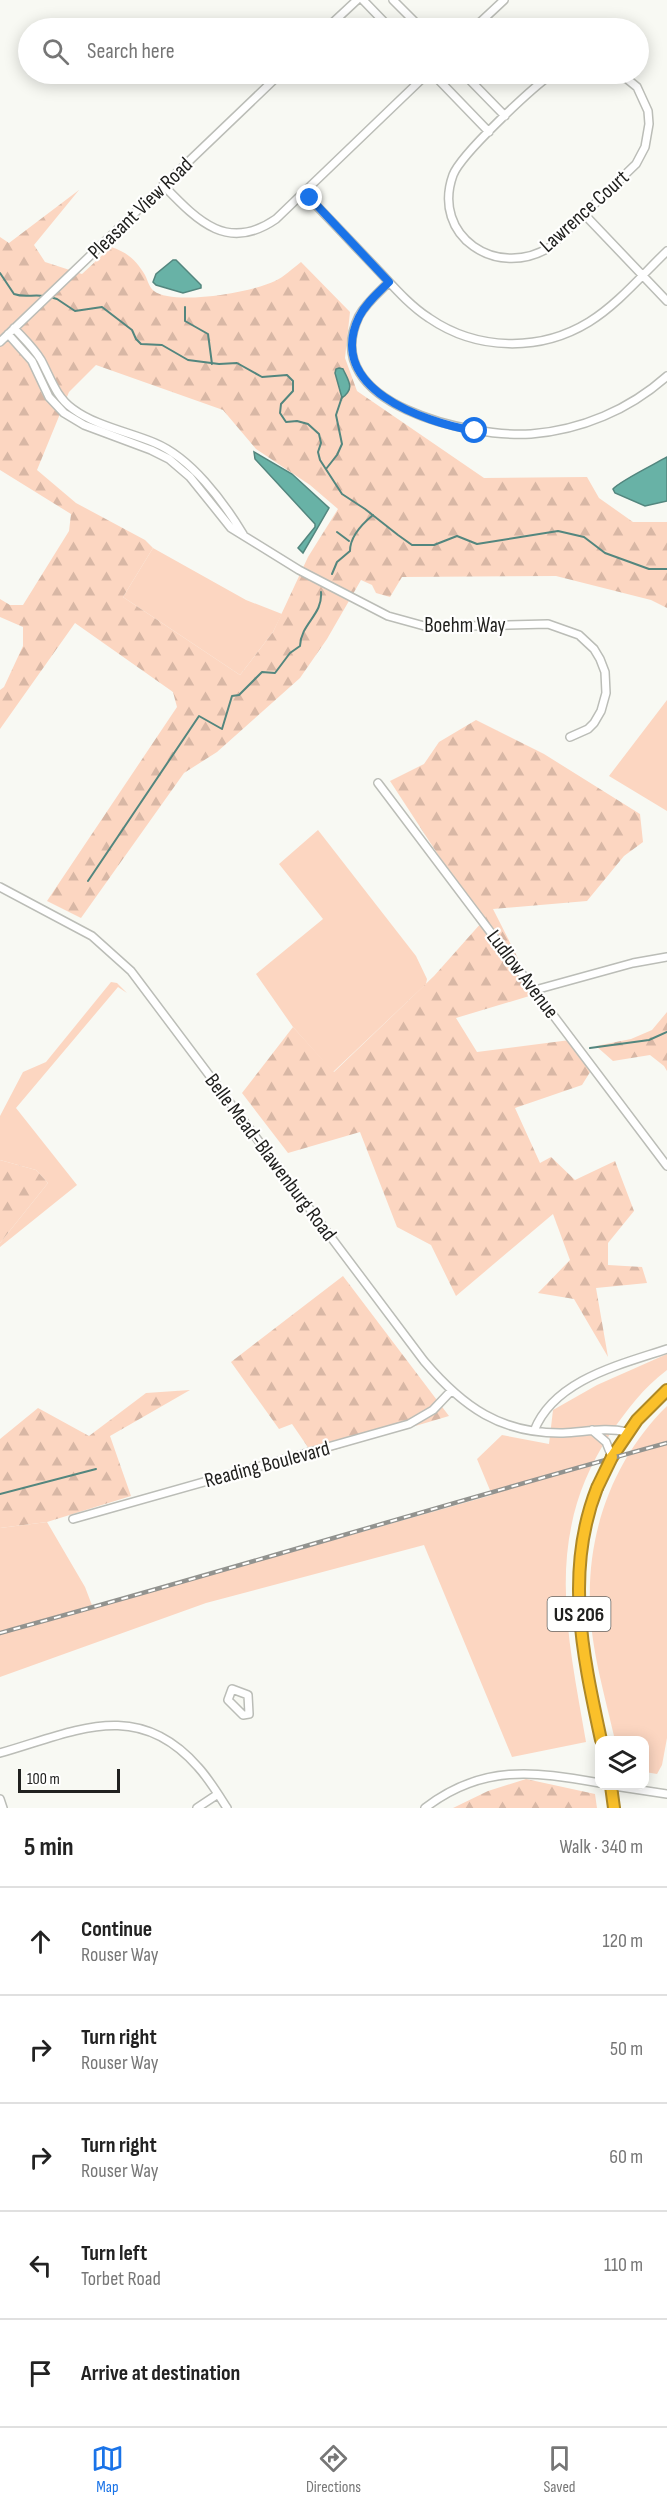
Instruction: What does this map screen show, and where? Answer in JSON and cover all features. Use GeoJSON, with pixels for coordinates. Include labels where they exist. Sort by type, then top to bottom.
{"type":"FeatureCollection","features":[{"type":"Feature","properties":{"kind":"highway","name":"US 206"},"geometry":{"type":"LineString","coordinates":[[600,1736],[585,1663],[579,1618],[579,1562],[591,1504],[612,1457],[636,1420],[667,1390]]}},
{"type":"Feature","properties":{"kind":"highway"},"geometry":{"type":"LineString","coordinates":[[612,1790],[614,1808]]}},
{"type":"Feature","properties":{"kind":"street"},"geometry":{"type":"LineString","coordinates":[[338,18],[357,0]]}},
{"type":"Feature","properties":{"kind":"street"},"geometry":{"type":"LineString","coordinates":[[363,0],[380,18]]}},
{"type":"Feature","properties":{"kind":"street"},"geometry":{"type":"LineString","coordinates":[[393,0],[410,18]]}},
{"type":"Feature","properties":{"kind":"street"},"geometry":{"type":"LineString","coordinates":[[485,18],[504,0]]}},
{"type":"Feature","properties":{"kind":"street","name":"Pleasant View Road"},"geometry":{"type":"LineString","coordinates":[[0,342],[269,84]]}},
{"type":"Feature","properties":{"kind":"street"},"geometry":{"type":"LineString","coordinates":[[163,185],[204,225],[232,233],[252,231],[269,223],[416,84]]}},
{"type":"Feature","properties":{"kind":"street"},"geometry":{"type":"LineString","coordinates":[[443,84],[489,132]]}},
{"type":"Feature","properties":{"kind":"street"},"geometry":{"type":"LineString","coordinates":[[474,84],[505,117]]}},
{"type":"Feature","properties":{"kind":"street","name":"Lawrence Court"},"geometry":{"type":"LineString","coordinates":[[541,84],[489,132],[460,163],[450,185],[450,209],[453,221],[467,242],[489,256],[502,259],[528,258],[550,247],[636,164],[648,136],[649,117],[643,98],[633,84]]}},
{"type":"Feature","properties":{"kind":"street"},"geometry":{"type":"LineString","coordinates":[[303,192],[416,308],[452,332],[482,341],[511,344],[542,341],[578,328],[608,308],[667,251]]}},
{"type":"Feature","properties":{"kind":"street"},"geometry":{"type":"LineString","coordinates":[[584,214],[667,301]]}},
{"type":"Feature","properties":{"kind":"street"},"geometry":{"type":"LineString","coordinates":[[389,282],[370,300],[358,318],[353,345],[358,367],[364,378],[380,395],[435,422],[493,434],[530,434],[567,428],[588,423],[625,406],[667,376]]}},
{"type":"Feature","properties":{"kind":"street","name":"Boehm Way"},"geometry":{"type":"LineString","coordinates":[[11,331],[40,359],[55,391],[63,401],[83,415],[185,460],[203,480],[243,534]]}},
{"type":"Feature","properties":{"kind":"street","name":"Boehm Way"},"geometry":{"type":"LineString","coordinates":[[11,331],[32,361],[48,395],[64,413],[78,422],[159,449],[181,468],[231,528],[300,570],[402,622],[440,628],[548,624],[579,635],[594,649],[600,659],[605,672],[606,693],[601,711],[594,723],[588,729],[570,737]]}},
{"type":"Feature","properties":{"kind":"street"},"geometry":{"type":"LineString","coordinates":[[48,395],[55,391]]}},
{"type":"Feature","properties":{"kind":"street"},"geometry":{"type":"LineString","coordinates":[[197,486],[203,480]]}},
{"type":"Feature","properties":{"kind":"street","name":"Ludlow Avenue"},"geometry":{"type":"LineString","coordinates":[[378,783],[663,1154],[667,1166]]}},
{"type":"Feature","properties":{"kind":"street","name":"Belle Mead-Blawenburg Road"},"geometry":{"type":"LineString","coordinates":[[0,887],[92,936],[131,971],[424,1361],[451,1391],[465,1403],[495,1420],[534,1431],[565,1432],[612,1428],[627,1432]]}},
{"type":"Feature","properties":{"kind":"street"},"geometry":{"type":"LineString","coordinates":[[535,990],[633,963],[667,957]]}},
{"type":"Feature","properties":{"kind":"street"},"geometry":{"type":"LineString","coordinates":[[534,1431],[539,1418],[550,1404],[572,1388],[606,1371],[667,1349]]}},
{"type":"Feature","properties":{"kind":"street","name":"Reading Boulevard"},"geometry":{"type":"LineString","coordinates":[[73,1519],[409,1424],[433,1410],[451,1391]]}},
{"type":"Feature","properties":{"kind":"street"},"geometry":{"type":"LineString","coordinates":[[592,1430],[603,1439],[612,1457]]}},
{"type":"Feature","properties":{"kind":"street"},"geometry":{"type":"LineString","coordinates":[[0,1753],[100,1724],[130,1725],[149,1730],[173,1743],[198,1767],[227,1808]]}},
{"type":"Feature","properties":{"kind":"street"},"geometry":{"type":"LineString","coordinates":[[425,1808],[457,1787],[487,1778],[522,1772],[595,1782]]}},
{"type":"Feature","properties":{"kind":"street"},"geometry":{"type":"LineString","coordinates":[[649,1790],[667,1792]]}},
{"type":"Feature","properties":{"kind":"street"},"geometry":{"type":"LineString","coordinates":[[197,1808],[218,1794]]}},
{"type":"Feature","properties":{"kind":"street"},"geometry":{"type":"LineString","coordinates":[[0,1799],[3,1808]]}},
{"type":"Feature","properties":{"kind":"green space"},"geometry":{"type":"Polygon","coordinates":[[[79,190],[34,245],[45,262],[82,274],[111,247],[122,251],[135,261],[154,291],[164,295],[195,297],[232,293],[264,285],[282,277],[301,262],[350,312],[345,358],[357,391],[484,478],[587,477],[599,498],[633,522],[667,522],[667,608],[651,600],[556,576],[402,577],[390,597],[376,593],[372,585],[361,580],[327,639],[300,678],[217,752],[184,773],[81,918],[47,901],[177,707],[173,692],[75,623],[0,729],[0,690],[4,687],[23,646],[23,627],[0,617],[0,599],[10,605],[23,605],[69,531],[71,514],[0,470],[0,237],[9,243],[79,190]],[[96,365],[69,392],[37,470],[76,503],[145,540],[153,548],[123,597],[240,675],[273,632],[308,557],[338,509],[310,485],[256,449],[223,410],[96,365]]]}},
{"type":"Feature","properties":{"kind":"green space"},"geometry":{"type":"Polygon","coordinates":[[[153,548],[246,600],[282,614],[273,632],[240,675],[123,597],[153,548]]]}},
{"type":"Feature","properties":{"kind":"green space"},"geometry":{"type":"Polygon","coordinates":[[[667,700],[667,811],[609,776],[667,700]]]}},
{"type":"Feature","properties":{"kind":"green space"},"geometry":{"type":"Polygon","coordinates":[[[476,720],[544,754],[640,814],[643,842],[624,856],[587,901],[493,909],[536,994],[456,1018],[477,1052],[570,1040],[592,1069],[582,1085],[515,1108],[540,1163],[551,1157],[575,1180],[615,1161],[634,1211],[608,1243],[608,1265],[642,1267],[647,1283],[596,1288],[608,1357],[574,1299],[538,1293],[570,1260],[553,1214],[456,1296],[431,1245],[397,1227],[360,1132],[288,1153],[242,1093],[293,1027],[334,1072],[434,976],[482,922],[390,781],[424,764],[439,742],[476,720]]]}},
{"type":"Feature","properties":{"kind":"green space"},"geometry":{"type":"Polygon","coordinates":[[[318,830],[416,956],[427,979],[426,984],[333,1072],[293,1027],[256,974],[323,919],[279,864],[318,830]]]}},
{"type":"Feature","properties":{"kind":"green space"},"geometry":{"type":"Polygon","coordinates":[[[111,982],[117,983],[127,993],[118,987],[16,1108],[77,1185],[0,1247],[0,1243],[48,1183],[36,1170],[0,1160],[0,1116],[23,1072],[46,1062],[111,982]]]}},
{"type":"Feature","properties":{"kind":"green space"},"geometry":{"type":"Polygon","coordinates":[[[667,1012],[667,1071],[650,1055],[613,1061],[596,1046],[631,1039],[652,1030],[667,1012]]]}},
{"type":"Feature","properties":{"kind":"green space"},"geometry":{"type":"Polygon","coordinates":[[[0,1160],[36,1170],[48,1183],[0,1243],[0,1160]]]}},
{"type":"Feature","properties":{"kind":"green space"},"geometry":{"type":"Polygon","coordinates":[[[343,1276],[449,1416],[314,1456],[292,1424],[279,1429],[231,1362],[343,1276]]]}},
{"type":"Feature","properties":{"kind":"green space"},"geometry":{"type":"Polygon","coordinates":[[[667,1354],[667,1370],[643,1392],[610,1434],[589,1472],[575,1509],[568,1547],[566,1584],[572,1661],[586,1742],[512,1757],[424,1545],[206,1603],[0,1677],[0,1528],[47,1522],[85,1587],[93,1608],[492,1495],[477,1459],[502,1435],[549,1444],[553,1410],[597,1385],[667,1354]]]}},
{"type":"Feature","properties":{"kind":"green space"},"geometry":{"type":"Polygon","coordinates":[[[190,1390],[110,1436],[131,1496],[47,1522],[0,1528],[0,1439],[38,1408],[89,1436],[146,1393],[190,1390]]]}},
{"type":"Feature","properties":{"kind":"green space"},"geometry":{"type":"Polygon","coordinates":[[[667,1406],[667,1738],[662,1765],[657,1774],[649,1773],[649,1736],[614,1736],[599,1673],[590,1605],[593,1550],[607,1497],[632,1449],[648,1426],[667,1406]]]}},
{"type":"Feature","properties":{"kind":"green space"},"geometry":{"type":"Polygon","coordinates":[[[526,1779],[595,1794],[597,1808],[453,1808],[488,1791],[526,1779]]]}},
{"type":"Feature","properties":{"kind":"water"},"geometry":{"type":"Polygon","coordinates":[[[176,260],[201,285],[201,288],[183,293],[153,282],[156,274],[176,260]]]}},
{"type":"Feature","properties":{"kind":"water"},"geometry":{"type":"Polygon","coordinates":[[[339,368],[343,369],[350,385],[342,398],[335,373],[339,368]]]}},
{"type":"Feature","properties":{"kind":"water"},"geometry":{"type":"Polygon","coordinates":[[[254,452],[292,474],[329,508],[303,553],[298,548],[315,524],[255,459],[254,452]]]}},
{"type":"Feature","properties":{"kind":"water"},"geometry":{"type":"Polygon","coordinates":[[[667,457],[667,501],[645,506],[615,493],[613,489],[630,477],[667,457]]]}},
{"type":"Feature","properties":{"kind":"waterway"},"geometry":{"type":"LineString","coordinates":[[0,273],[14,294],[44,296]]}},
{"type":"Feature","properties":{"kind":"waterway"},"geometry":{"type":"LineString","coordinates":[[50,297],[75,311],[102,307],[132,330],[141,344],[162,345],[188,360],[219,364],[237,363],[262,377],[287,375],[293,381],[293,391],[281,404],[280,413],[286,422],[297,421],[308,424],[319,434],[320,460],[342,494],[412,545],[434,545],[457,536],[477,544],[558,531],[584,537],[605,553],[649,569],[667,569]]}},
{"type":"Feature","properties":{"kind":"waterway"},"geometry":{"type":"LineString","coordinates":[[185,307],[185,321],[208,334],[212,364]]}},
{"type":"Feature","properties":{"kind":"waterway"},"geometry":{"type":"LineString","coordinates":[[326,469],[342,444],[336,415],[342,397]]}},
{"type":"Feature","properties":{"kind":"waterway"},"geometry":{"type":"LineString","coordinates":[[332,574],[337,562],[350,551],[357,531],[373,515]]}},
{"type":"Feature","properties":{"kind":"waterway"},"geometry":{"type":"LineString","coordinates":[[337,532],[349,541]]}},
{"type":"Feature","properties":{"kind":"waterway"},"geometry":{"type":"LineString","coordinates":[[88,881],[199,716],[222,729],[232,696],[239,695],[262,672],[275,673],[290,653],[300,646],[304,631],[319,607],[321,592]]}},
{"type":"Feature","properties":{"kind":"waterway"},"geometry":{"type":"LineString","coordinates":[[590,1048],[649,1040],[667,1032]]}},
{"type":"Feature","properties":{"kind":"waterway"},"geometry":{"type":"LineString","coordinates":[[0,1494],[96,1469]]}},
{"type":"Feature","properties":{"kind":"railway"},"geometry":{"type":"LineString","coordinates":[[0,1633],[667,1443]]}},
{"type":"Feature","properties":{"kind":"route"},"geometry":{"type":"LineString","coordinates":[[310,198],[389,282],[363,309],[353,337],[354,356],[364,378],[380,395],[410,412],[435,422],[475,431]]}}]}
